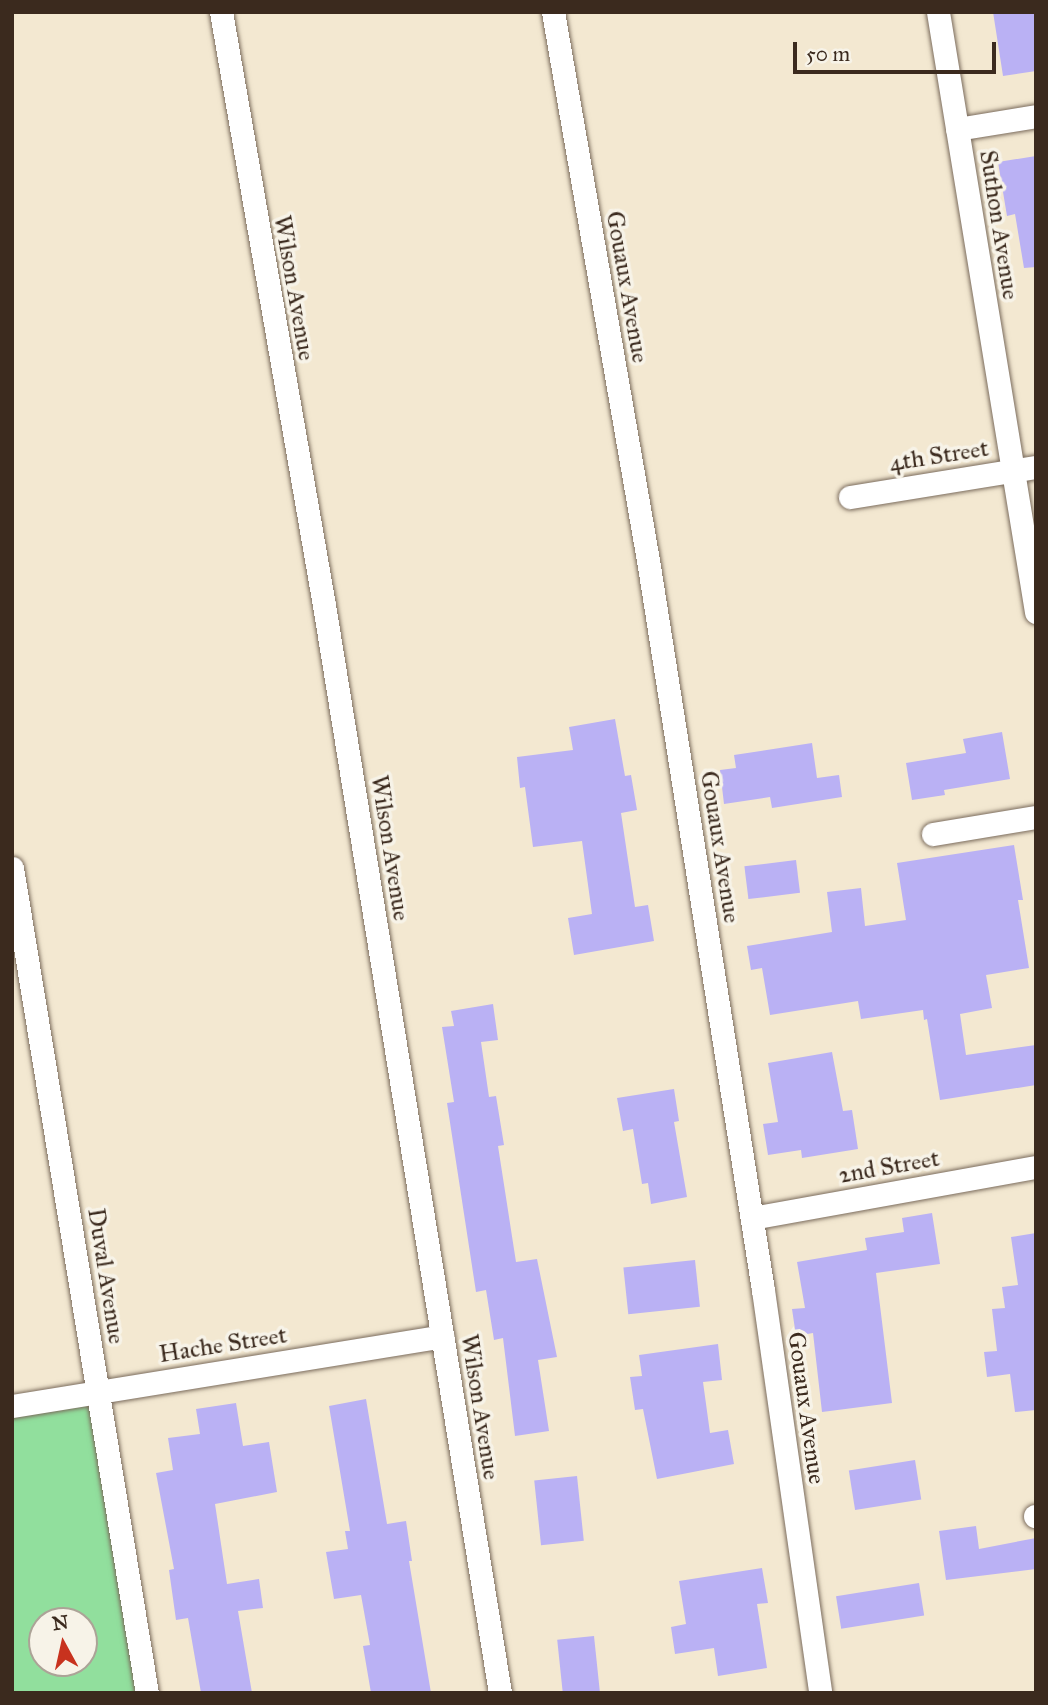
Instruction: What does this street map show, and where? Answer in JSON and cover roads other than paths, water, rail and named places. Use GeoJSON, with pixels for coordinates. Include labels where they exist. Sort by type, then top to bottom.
{"type":"FeatureCollection","features":[{"type":"Feature","properties":{"kind":"street","name":"Wilson Avenue"},"geometry":{"type":"LineString","coordinates":[[221,12],[324,606],[500,1693]]}},
{"type":"Feature","properties":{"kind":"street","name":"Gouaux Avenue"},"geometry":{"type":"LineString","coordinates":[[553,12],[650,573],[752,1218],[820,1693]]}},
{"type":"Feature","properties":{"kind":"street","name":"Suthon Avenue"},"geometry":{"type":"LineString","coordinates":[[939,12],[1036,612]]}},
{"type":"Feature","properties":{"kind":"street"},"geometry":{"type":"LineString","coordinates":[[957,129],[1036,116]]}},
{"type":"Feature","properties":{"kind":"street","name":"4th Street"},"geometry":{"type":"LineString","coordinates":[[850,497],[1036,467]]}},
{"type":"Feature","properties":{"kind":"street"},"geometry":{"type":"LineString","coordinates":[[933,834],[1036,817]]}},
{"type":"Feature","properties":{"kind":"street","name":"Duval Avenue"},"geometry":{"type":"LineString","coordinates":[[12,868],[147,1693]]}},
{"type":"Feature","properties":{"kind":"street","name":"2nd Street"},"geometry":{"type":"LineString","coordinates":[[752,1218],[1036,1167]]}},
{"type":"Feature","properties":{"kind":"street","name":"Hache Street"},"geometry":{"type":"LineString","coordinates":[[12,1406],[442,1336]]}}]}
